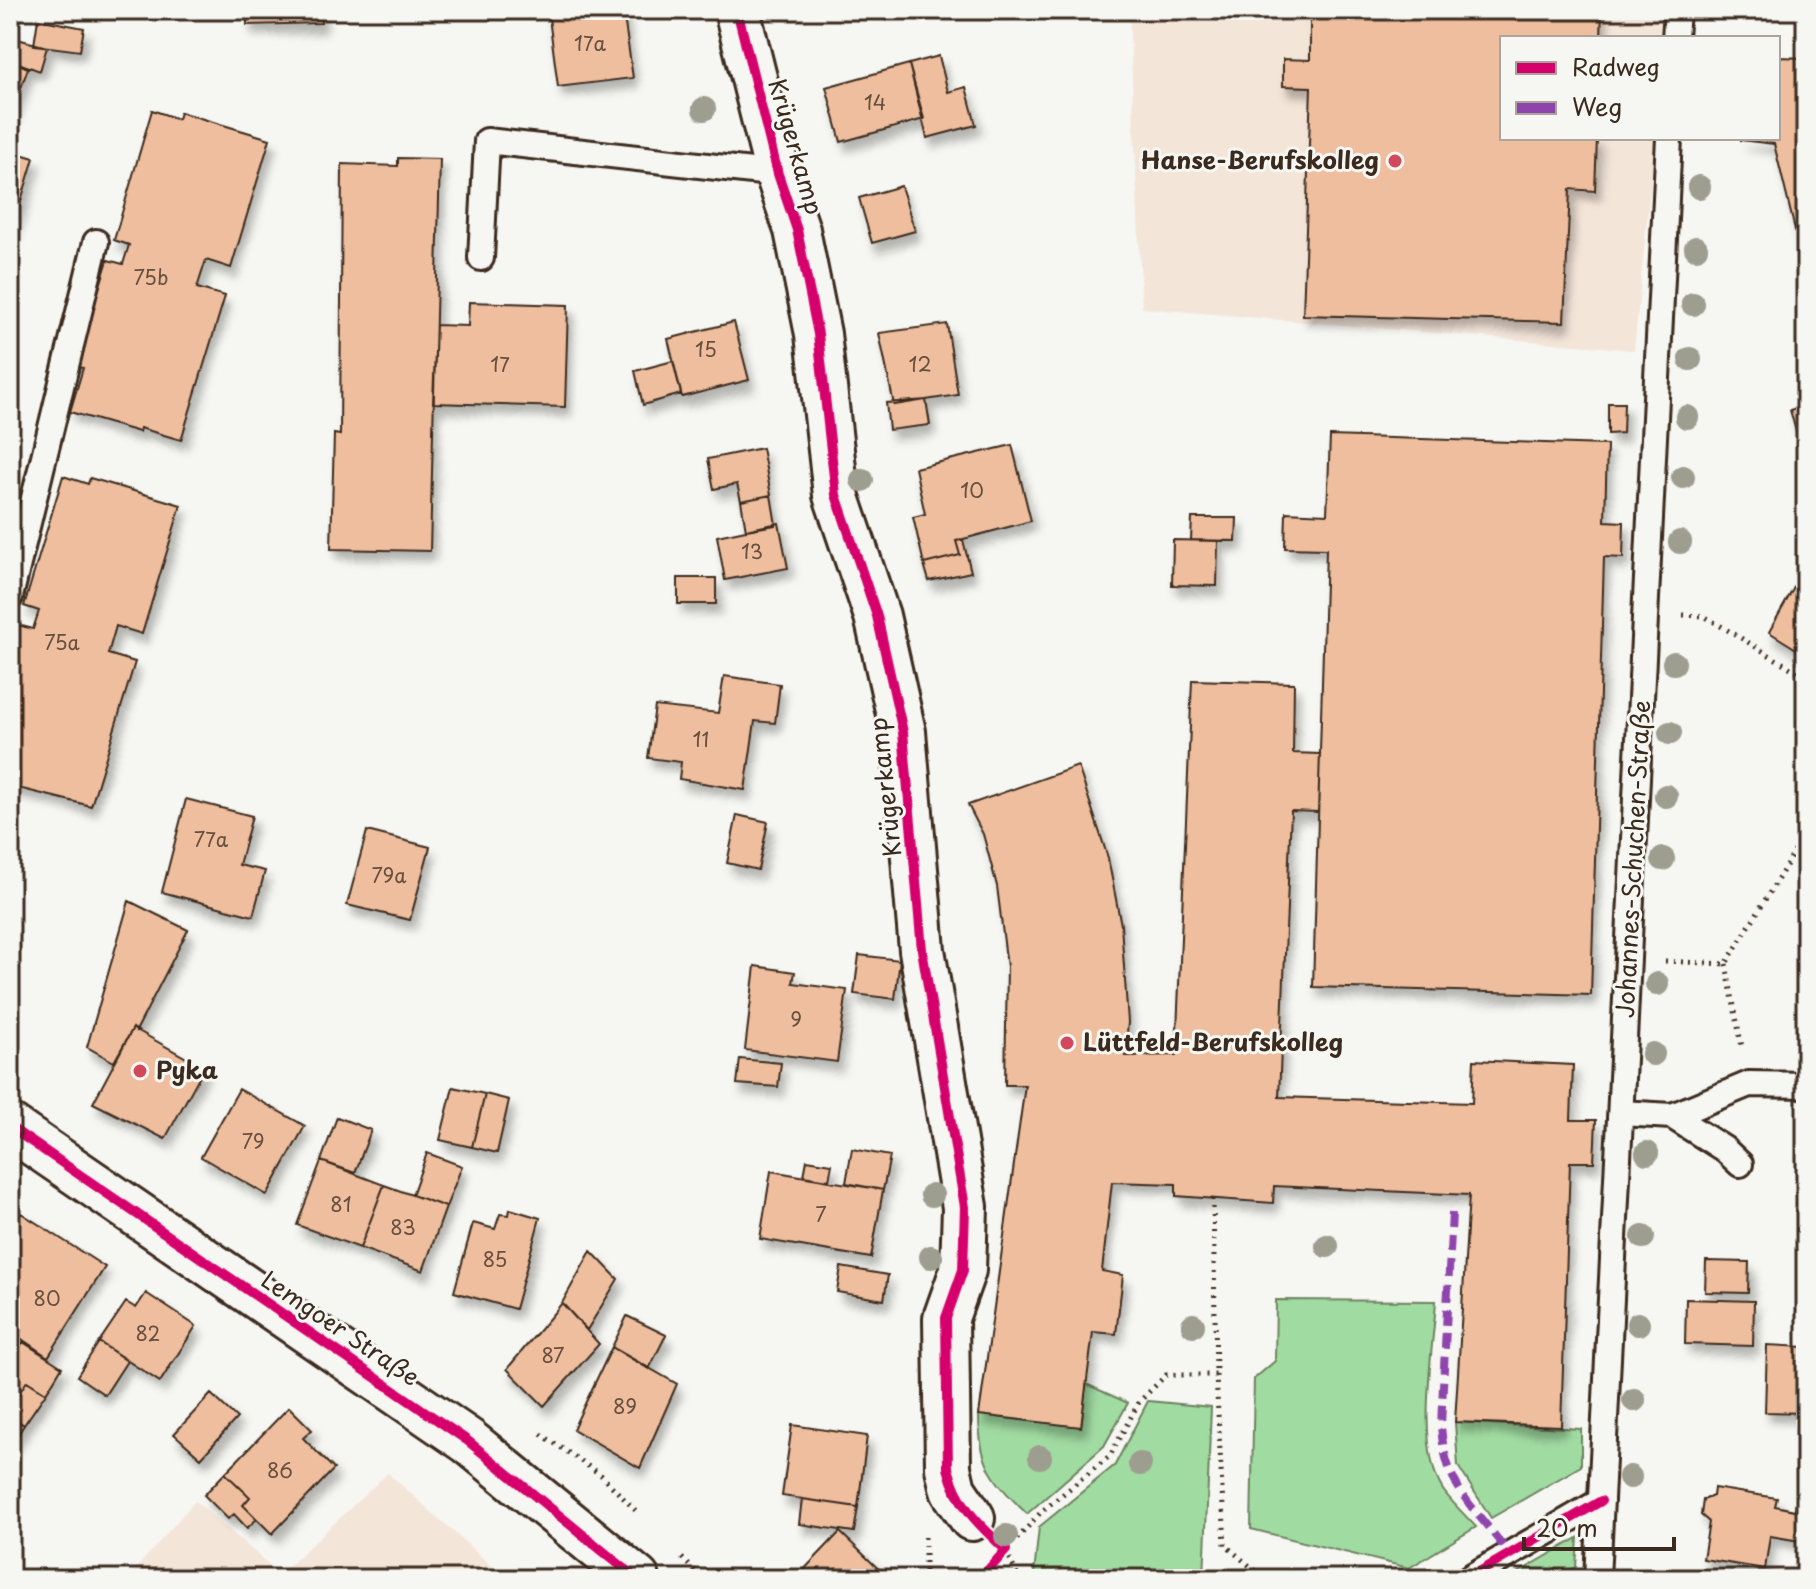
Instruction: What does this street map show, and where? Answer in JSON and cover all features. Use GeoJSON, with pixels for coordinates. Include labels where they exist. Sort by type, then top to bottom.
{"type":"FeatureCollection","features":[{"type":"Feature","properties":{"kind":"street","name":"Krügerkamp"},"geometry":{"type":"LineString","coordinates":[[737,10],[778,174],[797,230],[818,334],[836,495],[877,616],[903,732],[922,950],[965,1207],[963,1270],[946,1318],[948,1468],[953,1490],[972,1518]]}},
{"type":"Feature","properties":{"kind":"street","name":"Lemgoer Straße"},"geometry":{"type":"LineString","coordinates":[[10,1127],[468,1441],[637,1579]]}},
{"type":"Feature","properties":{"kind":"lane"},"geometry":{"type":"LineString","coordinates":[[1675,36],[1677,10]]}},
{"type":"Feature","properties":{"kind":"lane","name":"Johannes-Schuchen-Straße"},"geometry":{"type":"LineString","coordinates":[[1597,1579],[1669,140]]}},
{"type":"Feature","properties":{"kind":"lane"},"geometry":{"type":"LineString","coordinates":[[481,258],[487,141],[778,174]]}},
{"type":"Feature","properties":{"kind":"lane"},"geometry":{"type":"LineString","coordinates":[[10,597],[96,242]]}},
{"type":"Feature","properties":{"kind":"lane"},"geometry":{"type":"LineString","coordinates":[[1621,1113],[1672,1116],[1749,1084],[1806,1085]]}},
{"type":"Feature","properties":{"kind":"lane"},"geometry":{"type":"LineString","coordinates":[[1672,1116],[1724,1149],[1740,1164]]}},
{"type":"Feature","properties":{"kind":"lane"},"geometry":{"type":"LineString","coordinates":[[1467,1579],[1601,1501]]}},
{"type":"Feature","properties":{"kind":"path"},"geometry":{"type":"LineString","coordinates":[[1706,618],[1806,677]]}},
{"type":"Feature","properties":{"kind":"path"},"geometry":{"type":"LineString","coordinates":[[1749,1084],[1726,964],[1806,833]]}},
{"type":"Feature","properties":{"kind":"path"},"geometry":{"type":"LineString","coordinates":[[1630,960],[1726,964]]}},
{"type":"Feature","properties":{"kind":"path"},"geometry":{"type":"LineString","coordinates":[[1213,1199],[1216,1375],[1225,1545],[1265,1579]]}},
{"type":"Feature","properties":{"kind":"path"},"geometry":{"type":"LineString","coordinates":[[1019,1579],[1006,1550],[1042,1511],[1110,1456],[1139,1402],[1166,1375],[1216,1375]]}},
{"type":"Feature","properties":{"kind":"shaded area","name":"Hanse-Berufskolleg"},"geometry":{"type":"Polygon","coordinates":[[[1129,10],[1662,10],[1660,36],[1500,36],[1500,140],[1655,140],[1634,350],[1142,308],[1129,10]]]}},
{"type":"Feature","properties":{"kind":"shaded area"},"geometry":{"type":"Polygon","coordinates":[[[388,1473],[506,1579],[127,1579],[195,1501],[280,1574],[388,1473]]]}},
{"type":"Feature","properties":{"kind":"green space"},"geometry":{"type":"Polygon","coordinates":[[[1276,1300],[1436,1301],[1428,1398],[1430,1449],[1443,1490],[1476,1527],[1409,1568],[1251,1529],[1254,1379],[1275,1361],[1276,1300]]]}},
{"type":"Feature","properties":{"kind":"green space"},"geometry":{"type":"Polygon","coordinates":[[[1086,1384],[1128,1403],[1104,1446],[1027,1514],[990,1471],[982,1447],[979,1415],[1081,1427],[1086,1384]]]}},
{"type":"Feature","properties":{"kind":"green space"},"geometry":{"type":"Polygon","coordinates":[[[1148,1401],[1211,1407],[1204,1579],[1038,1579],[1034,1574],[1039,1527],[1115,1465],[1148,1401]]]}},
{"type":"Feature","properties":{"kind":"green space"},"geometry":{"type":"Polygon","coordinates":[[[1455,1422],[1581,1429],[1581,1466],[1491,1518],[1458,1466],[1455,1422]]]}},
{"type":"Feature","properties":{"kind":"green space"},"geometry":{"type":"Polygon","coordinates":[[[1578,1538],[1576,1567],[1555,1579],[1507,1579],[1578,1538]]]}},
{"type":"Feature","properties":{"kind":"building"},"geometry":{"type":"Polygon","coordinates":[[[247,10],[321,10],[321,23],[247,25],[247,10]]]}},
{"type":"Feature","properties":{"kind":"building"},"geometry":{"type":"Polygon","coordinates":[[[548,10],[623,10],[633,78],[558,87],[548,10]]]}},
{"type":"Feature","properties":{"kind":"building"},"geometry":{"type":"Polygon","coordinates":[[[1310,10],[1602,10],[1601,36],[1500,36],[1500,140],[1597,140],[1595,191],[1570,189],[1564,322],[1303,315],[1311,87],[1283,86],[1283,59],[1310,60],[1310,10]]]}},
{"type":"Feature","properties":{"kind":"building"},"geometry":{"type":"Polygon","coordinates":[[[38,19],[84,28],[80,51],[34,45],[38,19]]]}},
{"type":"Feature","properties":{"kind":"building"},"geometry":{"type":"Polygon","coordinates":[[[10,37],[47,47],[40,71],[10,60],[10,37]]]}},
{"type":"Feature","properties":{"kind":"building"},"geometry":{"type":"Polygon","coordinates":[[[939,56],[948,92],[966,87],[976,125],[927,138],[909,64],[939,56]]]}},
{"type":"Feature","properties":{"kind":"building"},"geometry":{"type":"Polygon","coordinates":[[[1780,57],[1806,58],[1806,275],[1774,144],[1740,140],[1780,140],[1780,57]]]}},
{"type":"Feature","properties":{"kind":"building"},"geometry":{"type":"Polygon","coordinates":[[[10,60],[28,68],[10,119],[10,60]]]}},
{"type":"Feature","properties":{"kind":"building"},"geometry":{"type":"Polygon","coordinates":[[[909,64],[924,119],[841,142],[826,87],[909,64]]]}},
{"type":"Feature","properties":{"kind":"building"},"geometry":{"type":"Polygon","coordinates":[[[152,110],[178,119],[180,112],[270,139],[231,268],[206,260],[197,288],[225,296],[181,440],[140,428],[139,432],[70,412],[83,368],[75,366],[108,260],[123,264],[129,245],[114,240],[152,110]]]}},
{"type":"Feature","properties":{"kind":"building"},"geometry":{"type":"Polygon","coordinates":[[[10,151],[34,158],[10,237],[10,151]]]}},
{"type":"Feature","properties":{"kind":"building"},"geometry":{"type":"Polygon","coordinates":[[[398,158],[440,159],[430,551],[331,549],[334,434],[340,435],[342,164],[398,166],[398,158]]]}},
{"type":"Feature","properties":{"kind":"building"},"geometry":{"type":"Polygon","coordinates":[[[901,186],[915,231],[872,243],[859,198],[901,186]]]}},
{"type":"Feature","properties":{"kind":"building"},"geometry":{"type":"Polygon","coordinates":[[[469,302],[568,305],[565,407],[433,403],[436,325],[468,326],[469,302]]]}},
{"type":"Feature","properties":{"kind":"building"},"geometry":{"type":"Polygon","coordinates":[[[734,322],[749,380],[682,397],[668,339],[734,322]]]}},
{"type":"Feature","properties":{"kind":"building"},"geometry":{"type":"Polygon","coordinates":[[[947,324],[958,395],[894,405],[879,333],[947,324]]]}},
{"type":"Feature","properties":{"kind":"building"},"geometry":{"type":"Polygon","coordinates":[[[673,361],[681,394],[643,405],[635,371],[673,361]]]}},
{"type":"Feature","properties":{"kind":"building"},"geometry":{"type":"Polygon","coordinates":[[[926,400],[930,425],[889,430],[886,403],[926,400]]]}},
{"type":"Feature","properties":{"kind":"building"},"geometry":{"type":"Polygon","coordinates":[[[1608,403],[1624,403],[1623,433],[1608,434],[1608,403]]]}},
{"type":"Feature","properties":{"kind":"building"},"geometry":{"type":"Polygon","coordinates":[[[1806,405],[1806,467],[1790,410],[1806,405]]]}},
{"type":"Feature","properties":{"kind":"building"},"geometry":{"type":"Polygon","coordinates":[[[1330,436],[1607,445],[1605,521],[1624,522],[1623,558],[1604,557],[1591,995],[1313,987],[1326,549],[1285,548],[1286,512],[1327,514],[1330,436]]]}},
{"type":"Feature","properties":{"kind":"building"},"geometry":{"type":"Polygon","coordinates":[[[1012,445],[1031,521],[956,541],[960,555],[924,564],[913,517],[925,514],[915,468],[1012,445]]]}},
{"type":"Feature","properties":{"kind":"building"},"geometry":{"type":"Polygon","coordinates":[[[762,448],[771,495],[741,501],[737,484],[714,489],[708,459],[762,448]]]}},
{"type":"Feature","properties":{"kind":"building"},"geometry":{"type":"Polygon","coordinates":[[[63,476],[88,484],[90,478],[181,505],[142,634],[116,626],[108,654],[135,662],[91,806],[10,786],[10,653],[18,625],[33,629],[39,611],[24,606],[63,476]]]}},
{"type":"Feature","properties":{"kind":"building"},"geometry":{"type":"Polygon","coordinates":[[[771,495],[776,525],[746,530],[741,501],[771,495]]]}},
{"type":"Feature","properties":{"kind":"building"},"geometry":{"type":"Polygon","coordinates":[[[1192,518],[1237,518],[1236,541],[1191,540],[1192,518]]]}},
{"type":"Feature","properties":{"kind":"building"},"geometry":{"type":"Polygon","coordinates":[[[779,523],[788,568],[725,580],[717,536],[779,523]]]}},
{"type":"Feature","properties":{"kind":"building"},"geometry":{"type":"Polygon","coordinates":[[[963,540],[971,572],[929,581],[924,564],[960,555],[956,541],[963,540]]]}},
{"type":"Feature","properties":{"kind":"building"},"geometry":{"type":"Polygon","coordinates":[[[1173,540],[1218,541],[1217,586],[1172,585],[1173,540]]]}},
{"type":"Feature","properties":{"kind":"building"},"geometry":{"type":"Polygon","coordinates":[[[1806,566],[1806,655],[1769,632],[1806,566]]]}},
{"type":"Feature","properties":{"kind":"building"},"geometry":{"type":"Polygon","coordinates":[[[678,578],[716,578],[716,604],[678,604],[678,578]]]}},
{"type":"Feature","properties":{"kind":"building"},"geometry":{"type":"Polygon","coordinates":[[[724,676],[780,684],[775,723],[755,721],[745,790],[679,779],[681,762],[648,758],[655,706],[718,713],[724,676]]]}},
{"type":"Feature","properties":{"kind":"building","name":"Lüttfeld-Berufskolleg"},"geometry":{"type":"Polygon","coordinates":[[[1192,680],[1294,683],[1293,753],[1320,754],[1318,812],[1291,811],[1279,1097],[1472,1103],[1474,1060],[1573,1065],[1571,1120],[1596,1120],[1594,1162],[1570,1162],[1561,1426],[1455,1422],[1469,1195],[1274,1186],[1273,1203],[1176,1196],[1176,1184],[1112,1182],[1102,1271],[1123,1275],[1116,1334],[1093,1332],[1081,1427],[979,1415],[1025,1085],[1005,1085],[1007,967],[997,886],[983,834],[968,805],[1078,766],[1108,858],[1121,925],[1128,1022],[1125,1056],[1176,1055],[1192,680]]]}},
{"type":"Feature","properties":{"kind":"building"},"geometry":{"type":"Polygon","coordinates":[[[186,799],[252,816],[239,865],[265,871],[253,916],[162,892],[186,799]]]}},
{"type":"Feature","properties":{"kind":"building"},"geometry":{"type":"Polygon","coordinates":[[[737,815],[768,822],[758,870],[727,863],[737,815]]]}},
{"type":"Feature","properties":{"kind":"building"},"geometry":{"type":"Polygon","coordinates":[[[367,831],[430,847],[410,920],[347,905],[367,831]]]}},
{"type":"Feature","properties":{"kind":"building"},"geometry":{"type":"Polygon","coordinates":[[[129,901],[188,930],[136,1031],[133,1028],[114,1062],[87,1047],[129,901]]]}},
{"type":"Feature","properties":{"kind":"building"},"geometry":{"type":"Polygon","coordinates":[[[859,955],[900,960],[895,999],[854,994],[859,955]]]}},
{"type":"Feature","properties":{"kind":"building"},"geometry":{"type":"Polygon","coordinates":[[[755,966],[795,972],[793,983],[847,990],[837,1062],[745,1050],[755,966]]]}},
{"type":"Feature","properties":{"kind":"building"},"geometry":{"type":"Polygon","coordinates":[[[133,1028],[204,1068],[165,1139],[93,1103],[133,1028]]]}},
{"type":"Feature","properties":{"kind":"building"},"geometry":{"type":"Polygon","coordinates":[[[740,1059],[781,1063],[778,1087],[737,1084],[740,1059]]]}},
{"type":"Feature","properties":{"kind":"building"},"geometry":{"type":"Polygon","coordinates":[[[453,1087],[485,1094],[472,1147],[440,1140],[453,1087]]]}},
{"type":"Feature","properties":{"kind":"building"},"geometry":{"type":"Polygon","coordinates":[[[239,1089],[305,1126],[267,1195],[201,1157],[239,1089]]]}},
{"type":"Feature","properties":{"kind":"building"},"geometry":{"type":"Polygon","coordinates":[[[485,1094],[509,1100],[497,1153],[472,1147],[485,1094]]]}},
{"type":"Feature","properties":{"kind":"building"},"geometry":{"type":"Polygon","coordinates":[[[337,1117],[371,1130],[355,1173],[321,1161],[337,1117]]]}},
{"type":"Feature","properties":{"kind":"building"},"geometry":{"type":"Polygon","coordinates":[[[852,1149],[890,1156],[883,1190],[846,1183],[852,1149]]]}},
{"type":"Feature","properties":{"kind":"building"},"geometry":{"type":"Polygon","coordinates":[[[427,1153],[462,1166],[446,1207],[412,1195],[427,1153]]]}},
{"type":"Feature","properties":{"kind":"building"},"geometry":{"type":"Polygon","coordinates":[[[807,1160],[832,1164],[829,1180],[804,1176],[807,1160]]]}},
{"type":"Feature","properties":{"kind":"building"},"geometry":{"type":"Polygon","coordinates":[[[321,1161],[384,1185],[360,1248],[297,1225],[321,1161]]]}},
{"type":"Feature","properties":{"kind":"building"},"geometry":{"type":"Polygon","coordinates":[[[771,1171],[883,1190],[871,1258],[760,1239],[771,1171]]]}},
{"type":"Feature","properties":{"kind":"building"},"geometry":{"type":"Polygon","coordinates":[[[384,1185],[446,1207],[423,1271],[360,1248],[384,1185]]]}},
{"type":"Feature","properties":{"kind":"building"},"geometry":{"type":"Polygon","coordinates":[[[510,1209],[540,1218],[515,1309],[454,1292],[473,1223],[495,1229],[500,1214],[509,1215],[510,1209]]]}},
{"type":"Feature","properties":{"kind":"building"},"geometry":{"type":"Polygon","coordinates":[[[21,1213],[105,1267],[48,1357],[10,1331],[10,1229],[21,1213]]]}},
{"type":"Feature","properties":{"kind":"building"},"geometry":{"type":"Polygon","coordinates":[[[591,1251],[618,1279],[587,1330],[562,1303],[591,1251]]]}},
{"type":"Feature","properties":{"kind":"building"},"geometry":{"type":"Polygon","coordinates":[[[1706,1261],[1749,1262],[1748,1293],[1705,1292],[1706,1261]]]}},
{"type":"Feature","properties":{"kind":"building"},"geometry":{"type":"Polygon","coordinates":[[[841,1267],[888,1275],[884,1300],[837,1292],[841,1267]]]}},
{"type":"Feature","properties":{"kind":"building"},"geometry":{"type":"Polygon","coordinates":[[[146,1293],[196,1326],[160,1382],[99,1342],[126,1302],[136,1308],[146,1293]]]}},
{"type":"Feature","properties":{"kind":"building"},"geometry":{"type":"Polygon","coordinates":[[[1686,1299],[1754,1301],[1753,1346],[1685,1344],[1686,1299]]]}},
{"type":"Feature","properties":{"kind":"building"},"geometry":{"type":"Polygon","coordinates":[[[562,1303],[599,1344],[544,1406],[507,1369],[562,1303]]]}},
{"type":"Feature","properties":{"kind":"building"},"geometry":{"type":"Polygon","coordinates":[[[627,1316],[666,1335],[649,1369],[612,1347],[627,1316]]]}},
{"type":"Feature","properties":{"kind":"building"},"geometry":{"type":"Polygon","coordinates":[[[1806,1331],[1806,1413],[1765,1412],[1767,1345],[1805,1347],[1806,1331]]]}},
{"type":"Feature","properties":{"kind":"building"},"geometry":{"type":"Polygon","coordinates":[[[23,1342],[62,1367],[46,1393],[27,1381],[10,1407],[10,1361],[23,1342]]]}},
{"type":"Feature","properties":{"kind":"building"},"geometry":{"type":"Polygon","coordinates":[[[99,1342],[127,1361],[105,1395],[77,1376],[99,1342]]]}},
{"type":"Feature","properties":{"kind":"building"},"geometry":{"type":"Polygon","coordinates":[[[612,1347],[677,1384],[640,1468],[573,1429],[612,1347]]]}},
{"type":"Feature","properties":{"kind":"building"},"geometry":{"type":"Polygon","coordinates":[[[27,1381],[46,1393],[24,1425],[10,1415],[10,1407],[27,1381]]]}},
{"type":"Feature","properties":{"kind":"building"},"geometry":{"type":"Polygon","coordinates":[[[211,1394],[237,1418],[201,1458],[174,1434],[211,1394]]]}},
{"type":"Feature","properties":{"kind":"building"},"geometry":{"type":"Polygon","coordinates":[[[289,1407],[312,1430],[303,1438],[334,1469],[272,1534],[243,1505],[250,1497],[225,1473],[289,1407]]]}},
{"type":"Feature","properties":{"kind":"building"},"geometry":{"type":"Polygon","coordinates":[[[10,1415],[24,1425],[10,1447],[10,1415]]]}},
{"type":"Feature","properties":{"kind":"building"},"geometry":{"type":"Polygon","coordinates":[[[792,1425],[867,1436],[858,1507],[782,1496],[792,1425]]]}},
{"type":"Feature","properties":{"kind":"building"},"geometry":{"type":"Polygon","coordinates":[[[225,1473],[250,1497],[243,1505],[257,1519],[247,1528],[234,1514],[228,1519],[204,1495],[225,1473]]]}},
{"type":"Feature","properties":{"kind":"building"},"geometry":{"type":"Polygon","coordinates":[[[1714,1488],[1777,1498],[1775,1506],[1795,1510],[1797,1493],[1806,1494],[1806,1542],[1770,1536],[1765,1569],[1703,1559],[1709,1522],[1701,1515],[1703,1500],[1713,1496],[1714,1488]]]}},
{"type":"Feature","properties":{"kind":"building"},"geometry":{"type":"Polygon","coordinates":[[[802,1499],[858,1507],[854,1532],[799,1524],[802,1499]]]}},
{"type":"Feature","properties":{"kind":"building"},"geometry":{"type":"Polygon","coordinates":[[[840,1532],[889,1579],[795,1579],[840,1532]]]}},
{"type":"Feature","properties":{"kind":"marked path"},"geometry":{"type":"LineString","coordinates":[[1452,1213],[1441,1425],[1444,1447],[1448,1466],[1463,1496],[1509,1554]]}},
{"type":"Feature","properties":{"kind":"cycle path"},"geometry":{"type":"LineString","coordinates":[[737,10],[778,174],[797,230],[818,334],[836,495],[877,616],[903,732],[922,950],[965,1207],[963,1270],[946,1318],[948,1468],[963,1504],[1006,1550],[980,1579]]}},
{"type":"Feature","properties":{"kind":"cycle path"},"geometry":{"type":"LineString","coordinates":[[10,1127],[468,1441],[637,1579]]}},
{"type":"Feature","properties":{"kind":"cycle path"},"geometry":{"type":"LineString","coordinates":[[1467,1579],[1601,1501]]}},
{"type":"Feature","properties":{"kind":"place","name":"Hanse-Berufskolleg"},"geometry":{"type":"Point","coordinates":[1395,161]}},
{"type":"Feature","properties":{"kind":"place","name":"Lüttfeld-Berufskolleg"},"geometry":{"type":"Point","coordinates":[1067,1043]}},
{"type":"Feature","properties":{"kind":"place","name":"Pyka"},"geometry":{"type":"Point","coordinates":[140,1071]}}]}
